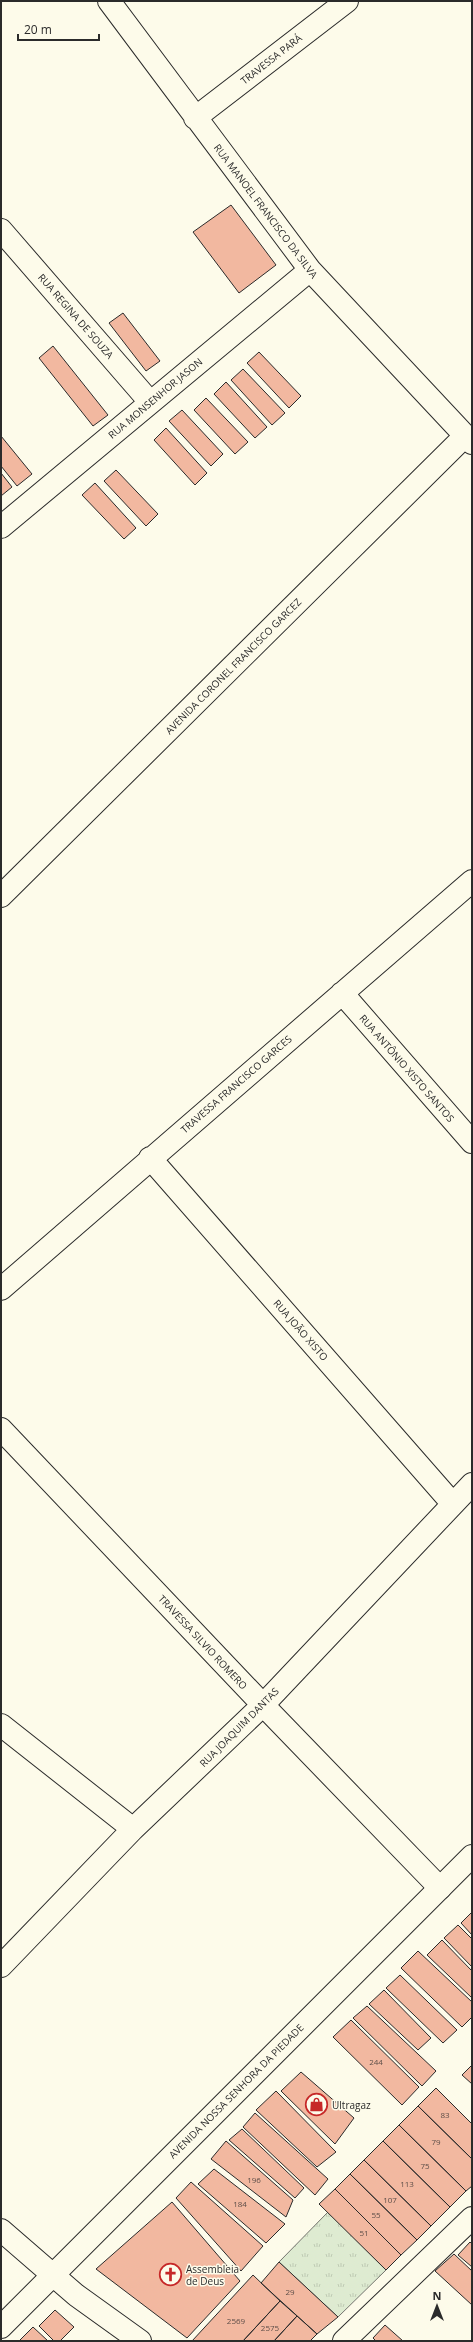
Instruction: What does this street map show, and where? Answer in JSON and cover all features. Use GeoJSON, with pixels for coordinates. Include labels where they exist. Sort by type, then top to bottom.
{"type":"FeatureCollection","features":[{"type":"Feature","properties":{"kind":"street","name":"RUA MANOEL FRANCISCO DA SILVA"},"geometry":{"type":"LineString","coordinates":[[109,1],[310,270],[468,440]]}},
{"type":"Feature","properties":{"kind":"street","name":"TRAVESSA PARÁ"},"geometry":{"type":"LineString","coordinates":[[196,118],[347,1]]}},
{"type":"Feature","properties":{"kind":"street","name":"RUA REGINA DE SOUZA"},"geometry":{"type":"LineString","coordinates":[[2,234],[150,402]]}},
{"type":"Feature","properties":{"kind":"street","name":"RUA MONSENHOR JASON"},"geometry":{"type":"LineString","coordinates":[[1,527],[310,270]]}},
{"type":"Feature","properties":{"kind":"street","name":"AVENIDA CORONEL FRANCISCO GARCEZ"},"geometry":{"type":"LineString","coordinates":[[1,896],[468,440]]}},
{"type":"Feature","properties":{"kind":"street","name":"TRAVESSA FRANCISCO GARCES"},"geometry":{"type":"LineString","coordinates":[[1,1289],[150,1158],[472,881]]}},
{"type":"Feature","properties":{"kind":"street","name":"RUA ANTÔNIO XISTO SANTOS"},"geometry":{"type":"LineString","coordinates":[[342,994],[472,1142]]}},
{"type":"Feature","properties":{"kind":"street","name":"RUA JOÃO XISTO"},"geometry":{"type":"LineString","coordinates":[[150,1158],[452,1503]]}},
{"type":"Feature","properties":{"kind":"street","name":"TRAVESSA SILVIO ROMERO"},"geometry":{"type":"LineString","coordinates":[[1,1429],[440,1888]]}},
{"type":"Feature","properties":{"kind":"street","name":"RUA JOAQUIM DANTAS"},"geometry":{"type":"LineString","coordinates":[[1,1966],[133,1830],[263,1704],[452,1503],[472,1484]]}},
{"type":"Feature","properties":{"kind":"street"},"geometry":{"type":"LineString","coordinates":[[1,1725],[133,1830]]}},
{"type":"Feature","properties":{"kind":"street","name":"AVENIDA NOSSA SENHORA DA PIEDADE"},"geometry":{"type":"LineString","coordinates":[[1,2327],[52,2274],[472,1856]]}},
{"type":"Feature","properties":{"kind":"street"},"geometry":{"type":"LineString","coordinates":[[344,2341],[472,2218]]}},
{"type":"Feature","properties":{"kind":"street"},"geometry":{"type":"LineString","coordinates":[[1,2230],[76,2295],[140,2341]]}},
{"type":"Feature","properties":{"kind":"green space"},"geometry":{"type":"Polygon","coordinates":[[[328,2212],[386,2270],[338,2317],[279,2262],[328,2212]]]}},
{"type":"Feature","properties":{"kind":"building"},"geometry":{"type":"Polygon","coordinates":[[[231,205],[276,265],[239,293],[193,232],[231,205]]]}},
{"type":"Feature","properties":{"kind":"building"},"geometry":{"type":"Polygon","coordinates":[[[123,313],[160,361],[146,371],[109,323],[123,313]]]}},
{"type":"Feature","properties":{"kind":"building"},"geometry":{"type":"Polygon","coordinates":[[[53,346],[108,415],[93,426],[39,358],[53,346]]]}},
{"type":"Feature","properties":{"kind":"building"},"geometry":{"type":"Polygon","coordinates":[[[259,352],[301,396],[289,408],[247,363],[259,352]]]}},
{"type":"Feature","properties":{"kind":"building"},"geometry":{"type":"Polygon","coordinates":[[[243,369],[285,413],[272,425],[231,380],[243,369]]]}},
{"type":"Feature","properties":{"kind":"building"},"geometry":{"type":"Polygon","coordinates":[[[226,382],[267,427],[255,438],[214,394],[226,382]]]}},
{"type":"Feature","properties":{"kind":"building"},"geometry":{"type":"Polygon","coordinates":[[[206,398],[248,442],[235,454],[194,410],[206,398]]]}},
{"type":"Feature","properties":{"kind":"building"},"geometry":{"type":"Polygon","coordinates":[[[182,410],[223,454],[211,466],[169,421],[182,410]]]}},
{"type":"Feature","properties":{"kind":"building"},"geometry":{"type":"Polygon","coordinates":[[[166,428],[207,473],[195,485],[154,440],[166,428]]]}},
{"type":"Feature","properties":{"kind":"building"},"geometry":{"type":"Polygon","coordinates":[[[1,436],[32,474],[17,486],[1,466],[1,436]]]}},
{"type":"Feature","properties":{"kind":"building"},"geometry":{"type":"Polygon","coordinates":[[[116,470],[158,514],[146,526],[104,481],[116,470]]]}},
{"type":"Feature","properties":{"kind":"building"},"geometry":{"type":"Polygon","coordinates":[[[1,473],[12,487],[1,496],[1,473]]]}},
{"type":"Feature","properties":{"kind":"building"},"geometry":{"type":"Polygon","coordinates":[[[95,483],[136,528],[124,539],[82,495],[95,483]]]}},
{"type":"Feature","properties":{"kind":"building"},"geometry":{"type":"Polygon","coordinates":[[[472,1912],[472,1935],[461,1923],[472,1912]]]}},
{"type":"Feature","properties":{"kind":"building"},"geometry":{"type":"Polygon","coordinates":[[[458,1925],[472,1939],[472,1967],[444,1938],[458,1925]]]}},
{"type":"Feature","properties":{"kind":"building"},"geometry":{"type":"Polygon","coordinates":[[[442,1940],[472,1971],[472,1998],[427,1955],[442,1940]]]}},
{"type":"Feature","properties":{"kind":"building"},"geometry":{"type":"Polygon","coordinates":[[[418,1951],[472,2002],[472,2017],[462,2027],[401,1968],[418,1951]]]}},
{"type":"Feature","properties":{"kind":"building"},"geometry":{"type":"Polygon","coordinates":[[[400,1975],[457,2030],[443,2043],[386,1988],[400,1975]]]}},
{"type":"Feature","properties":{"kind":"building"},"geometry":{"type":"Polygon","coordinates":[[[384,1990],[431,2038],[418,2050],[369,2004],[384,1990]]]}},
{"type":"Feature","properties":{"kind":"building"},"geometry":{"type":"Polygon","coordinates":[[[367,2006],[436,2071],[422,2086],[353,2018],[367,2006]]]}},
{"type":"Feature","properties":{"kind":"building"},"geometry":{"type":"Polygon","coordinates":[[[351,2020],[419,2087],[402,2105],[333,2037],[351,2020]]]}},
{"type":"Feature","properties":{"kind":"building"},"geometry":{"type":"Polygon","coordinates":[[[472,2065],[472,2084],[462,2075],[472,2065]]]}},
{"type":"Feature","properties":{"kind":"building","name":"Ultragaz"},"geometry":{"type":"Polygon","coordinates":[[[301,2072],[354,2118],[335,2144],[281,2091],[301,2072]]]}},
{"type":"Feature","properties":{"kind":"building"},"geometry":{"type":"Polygon","coordinates":[[[436,2088],[472,2124],[472,2159],[418,2106],[436,2088]]]}},
{"type":"Feature","properties":{"kind":"building"},"geometry":{"type":"Polygon","coordinates":[[[276,2091],[336,2152],[317,2167],[256,2110],[276,2091]]]}},
{"type":"Feature","properties":{"kind":"building"},"geometry":{"type":"Polygon","coordinates":[[[418,2106],[472,2159],[472,2186],[466,2191],[399,2125],[418,2106]]]}},
{"type":"Feature","properties":{"kind":"building"},"geometry":{"type":"Polygon","coordinates":[[[255,2113],[328,2179],[315,2195],[243,2127],[255,2113]]]}},
{"type":"Feature","properties":{"kind":"building"},"geometry":{"type":"Polygon","coordinates":[[[399,2125],[466,2191],[450,2207],[383,2141],[399,2125]]]}},
{"type":"Feature","properties":{"kind":"building"},"geometry":{"type":"Polygon","coordinates":[[[242,2129],[304,2188],[295,2198],[229,2140],[242,2129]]]}},
{"type":"Feature","properties":{"kind":"building"},"geometry":{"type":"Polygon","coordinates":[[[226,2141],[293,2200],[286,2217],[211,2159],[226,2141]]]}},
{"type":"Feature","properties":{"kind":"building"},"geometry":{"type":"Polygon","coordinates":[[[383,2141],[450,2207],[431,2226],[364,2160],[383,2141]]]}},
{"type":"Feature","properties":{"kind":"building"},"geometry":{"type":"Polygon","coordinates":[[[364,2160],[431,2226],[417,2240],[350,2174],[364,2160]]]}},
{"type":"Feature","properties":{"kind":"building"},"geometry":{"type":"Polygon","coordinates":[[[214,2169],[285,2224],[266,2243],[198,2184],[214,2169]]]}},
{"type":"Feature","properties":{"kind":"building"},"geometry":{"type":"Polygon","coordinates":[[[350,2174],[417,2240],[401,2255],[335,2189],[350,2174]]]}},
{"type":"Feature","properties":{"kind":"building"},"geometry":{"type":"Polygon","coordinates":[[[191,2182],[263,2246],[241,2271],[176,2198],[191,2182]]]}},
{"type":"Feature","properties":{"kind":"building"},"geometry":{"type":"Polygon","coordinates":[[[335,2189],[401,2255],[386,2270],[319,2204],[335,2189]]]}},
{"type":"Feature","properties":{"kind":"building","name":"Assembleia de Deus"},"geometry":{"type":"Polygon","coordinates":[[[172,2202],[240,2281],[187,2338],[96,2269],[172,2202]]]}},
{"type":"Feature","properties":{"kind":"building"},"geometry":{"type":"Polygon","coordinates":[[[470,2242],[472,2244],[472,2267],[458,2255],[470,2242]]]}},
{"type":"Feature","properties":{"kind":"building"},"geometry":{"type":"Polygon","coordinates":[[[454,2254],[472,2271],[472,2305],[435,2271],[454,2254]]]}},
{"type":"Feature","properties":{"kind":"building"},"geometry":{"type":"Polygon","coordinates":[[[279,2262],[338,2317],[317,2334],[261,2283],[279,2262]]]}},
{"type":"Feature","properties":{"kind":"building"},"geometry":{"type":"Polygon","coordinates":[[[253,2275],[280,2301],[243,2341],[192,2341],[253,2275]]]}},
{"type":"Feature","properties":{"kind":"building"},"geometry":{"type":"Polygon","coordinates":[[[280,2301],[297,2316],[274,2341],[243,2341],[280,2301]]]}},
{"type":"Feature","properties":{"kind":"building"},"geometry":{"type":"Polygon","coordinates":[[[55,2310],[74,2327],[60,2341],[54,2341],[39,2326],[55,2310]]]}},
{"type":"Feature","properties":{"kind":"building"},"geometry":{"type":"Polygon","coordinates":[[[297,2316],[317,2334],[310,2341],[274,2341],[297,2316]]]}},
{"type":"Feature","properties":{"kind":"building"},"geometry":{"type":"Polygon","coordinates":[[[385,2325],[403,2341],[376,2341],[373,2338],[385,2325]]]}},
{"type":"Feature","properties":{"kind":"building"},"geometry":{"type":"Polygon","coordinates":[[[33,2327],[48,2341],[19,2341],[33,2327]]]}},
{"type":"Feature","properties":{"kind":"place","name":"Ultragaz"},"geometry":{"type":"Point","coordinates":[317,2105]}},
{"type":"Feature","properties":{"kind":"place","name":"Assembleia de Deus"},"geometry":{"type":"Point","coordinates":[170,2275]}}]}
